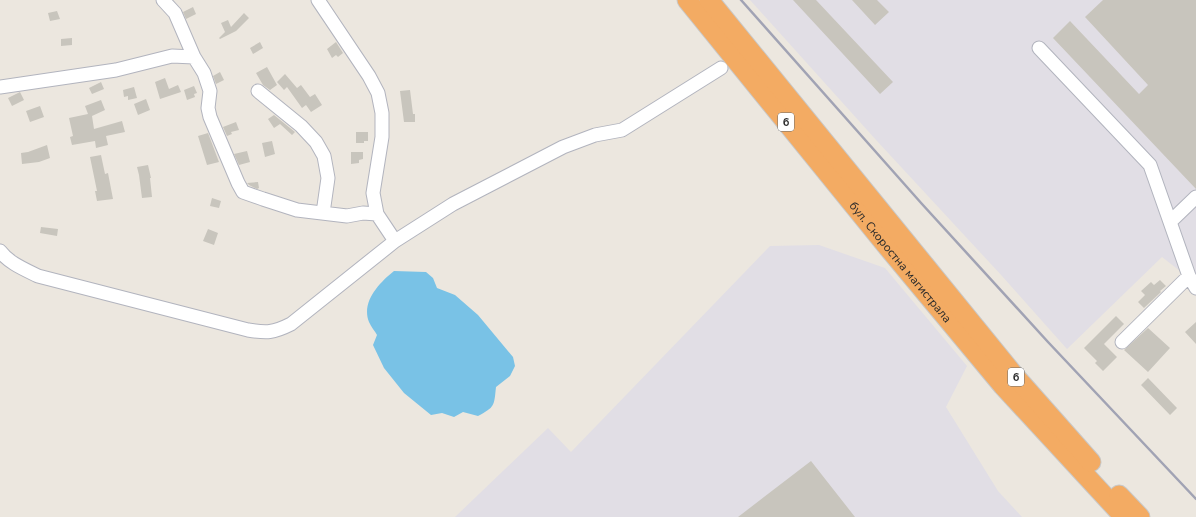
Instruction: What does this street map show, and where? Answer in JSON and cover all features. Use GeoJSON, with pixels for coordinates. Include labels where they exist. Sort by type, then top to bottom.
{"type":"FeatureCollection","features":[{"type":"Feature","properties":{"kind":"highway","name":"бул. Скоростна магистрала"},"geometry":{"type":"LineString","coordinates":[[687,0],[891,238],[1140,517]]}},
{"type":"Feature","properties":{"kind":"highway","name":"бул. Скоростна магистрала"},"geometry":{"type":"LineString","coordinates":[[708,0],[1003,386],[1124,517]]}},
{"type":"Feature","properties":{"kind":"street"},"geometry":{"type":"LineString","coordinates":[[163,0],[175,13],[194,57],[204,73],[210,91],[208,108],[210,118],[238,184],[243,192],[297,210],[347,216],[363,212],[377,214]]}},
{"type":"Feature","properties":{"kind":"street"},"geometry":{"type":"LineString","coordinates":[[318,0],[369,76],[378,93],[382,113],[382,137],[373,193],[377,214],[395,241]]}},
{"type":"Feature","properties":{"kind":"street"},"geometry":{"type":"LineString","coordinates":[[1039,48],[1150,165],[1193,282],[1122,342]]}},
{"type":"Feature","properties":{"kind":"street"},"geometry":{"type":"LineString","coordinates":[[0,87],[116,70],[172,56],[194,57]]}},
{"type":"Feature","properties":{"kind":"street"},"geometry":{"type":"LineString","coordinates":[[0,251],[18,266],[38,276],[240,328],[261,332],[276,331],[291,324],[395,241],[453,204],[564,147],[595,135],[622,130],[721,68]]}},
{"type":"Feature","properties":{"kind":"street"},"geometry":{"type":"LineString","coordinates":[[258,91],[301,126],[316,142],[324,156],[328,178],[323,213]]}},
{"type":"Feature","properties":{"kind":"street"},"geometry":{"type":"LineString","coordinates":[[1170,222],[1196,197]]}},
{"type":"Feature","properties":{"kind":"shaded area"},"geometry":{"type":"Polygon","coordinates":[[[750,0],[1196,0],[1196,292],[1180,271],[1162,257],[1067,349],[750,0]]]}},
{"type":"Feature","properties":{"kind":"shaded area"},"geometry":{"type":"Polygon","coordinates":[[[819,245],[885,268],[967,366],[946,407],[998,491],[1022,517],[455,517],[548,428],[571,452],[770,246],[819,245]]]}},
{"type":"Feature","properties":{"kind":"water"},"geometry":{"type":"Polygon","coordinates":[[[394,271],[426,272],[433,278],[437,288],[455,295],[478,315],[513,357],[515,366],[510,376],[496,387],[494,402],[491,408],[478,416],[463,412],[454,417],[442,413],[431,415],[404,393],[384,368],[373,345],[377,335],[369,322],[367,307],[369,300],[377,287],[394,271]]]}},
{"type":"Feature","properties":{"kind":"building"},"geometry":{"type":"Polygon","coordinates":[[[793,0],[816,0],[893,82],[880,94],[793,0]]]}},
{"type":"Feature","properties":{"kind":"building"},"geometry":{"type":"Polygon","coordinates":[[[852,0],[877,0],[889,12],[875,25],[852,0]]]}},
{"type":"Feature","properties":{"kind":"building"},"geometry":{"type":"Polygon","coordinates":[[[1103,0],[1196,0],[1196,189],[1053,38],[1070,21],[1139,94],[1148,85],[1085,17],[1103,0]]]}},
{"type":"Feature","properties":{"kind":"building"},"geometry":{"type":"Polygon","coordinates":[[[193,7],[196,14],[186,19],[183,12],[193,7]]]}},
{"type":"Feature","properties":{"kind":"building"},"geometry":{"type":"Polygon","coordinates":[[[57,11],[60,19],[50,21],[48,13],[57,11]]]}},
{"type":"Feature","properties":{"kind":"building"},"geometry":{"type":"Polygon","coordinates":[[[244,13],[249,18],[236,31],[220,39],[219,38],[225,32],[221,23],[228,20],[231,27],[244,13]]]}},
{"type":"Feature","properties":{"kind":"building"},"geometry":{"type":"Polygon","coordinates":[[[72,38],[72,45],[61,46],[61,39],[72,38]]]}},
{"type":"Feature","properties":{"kind":"building"},"geometry":{"type":"Polygon","coordinates":[[[260,42],[263,48],[253,54],[250,48],[260,42]]]}},
{"type":"Feature","properties":{"kind":"building"},"geometry":{"type":"Polygon","coordinates":[[[336,42],[343,53],[338,57],[336,55],[332,58],[327,49],[336,42]]]}},
{"type":"Feature","properties":{"kind":"building"},"geometry":{"type":"Polygon","coordinates":[[[267,67],[277,85],[270,90],[263,85],[256,73],[267,67]]]}},
{"type":"Feature","properties":{"kind":"building"},"geometry":{"type":"Polygon","coordinates":[[[220,72],[224,80],[216,84],[213,76],[220,72]]]}},
{"type":"Feature","properties":{"kind":"building"},"geometry":{"type":"Polygon","coordinates":[[[285,74],[297,88],[301,85],[310,97],[315,94],[322,105],[311,112],[306,105],[302,108],[287,87],[284,90],[277,82],[285,74]]]}},
{"type":"Feature","properties":{"kind":"building"},"geometry":{"type":"Polygon","coordinates":[[[165,78],[169,89],[178,85],[181,92],[160,99],[155,82],[165,78]]]}},
{"type":"Feature","properties":{"kind":"building"},"geometry":{"type":"Polygon","coordinates":[[[101,82],[104,89],[92,94],[89,88],[101,82]]]}},
{"type":"Feature","properties":{"kind":"building"},"geometry":{"type":"Polygon","coordinates":[[[194,86],[197,93],[194,94],[195,97],[187,100],[184,90],[194,86]]]}},
{"type":"Feature","properties":{"kind":"building"},"geometry":{"type":"Polygon","coordinates":[[[134,87],[137,98],[128,100],[128,96],[124,97],[123,90],[134,87]]]}},
{"type":"Feature","properties":{"kind":"building"},"geometry":{"type":"Polygon","coordinates":[[[410,90],[413,114],[415,114],[415,122],[404,122],[400,91],[410,90]]]}},
{"type":"Feature","properties":{"kind":"building"},"geometry":{"type":"Polygon","coordinates":[[[20,92],[24,100],[12,106],[8,98],[20,92]]]}},
{"type":"Feature","properties":{"kind":"building"},"geometry":{"type":"Polygon","coordinates":[[[146,99],[150,110],[138,115],[134,104],[146,99]]]}},
{"type":"Feature","properties":{"kind":"building"},"geometry":{"type":"Polygon","coordinates":[[[101,100],[105,110],[92,116],[94,129],[122,121],[125,132],[106,136],[108,145],[96,148],[95,141],[72,145],[70,137],[73,136],[69,118],[88,114],[85,106],[101,100]]]}},
{"type":"Feature","properties":{"kind":"building"},"geometry":{"type":"Polygon","coordinates":[[[40,106],[44,117],[30,122],[26,111],[40,106]]]}},
{"type":"Feature","properties":{"kind":"building"},"geometry":{"type":"Polygon","coordinates":[[[274,115],[295,132],[292,135],[280,124],[274,128],[268,119],[274,115]]]}},
{"type":"Feature","properties":{"kind":"building"},"geometry":{"type":"Polygon","coordinates":[[[236,122],[239,130],[231,132],[232,134],[227,136],[223,127],[236,122]]]}},
{"type":"Feature","properties":{"kind":"building"},"geometry":{"type":"Polygon","coordinates":[[[356,132],[368,132],[368,141],[364,141],[364,143],[356,143],[356,132]]]}},
{"type":"Feature","properties":{"kind":"building"},"geometry":{"type":"Polygon","coordinates":[[[208,133],[219,162],[207,165],[198,136],[208,133]]]}},
{"type":"Feature","properties":{"kind":"building"},"geometry":{"type":"Polygon","coordinates":[[[272,141],[275,154],[265,157],[262,143],[272,141]]]}},
{"type":"Feature","properties":{"kind":"building"},"geometry":{"type":"Polygon","coordinates":[[[47,145],[50,158],[39,162],[22,164],[21,153],[47,145]]]}},
{"type":"Feature","properties":{"kind":"building"},"geometry":{"type":"Polygon","coordinates":[[[247,151],[250,162],[239,165],[234,154],[247,151]]]}},
{"type":"Feature","properties":{"kind":"building"},"geometry":{"type":"Polygon","coordinates":[[[351,152],[363,152],[363,159],[359,160],[359,163],[351,164],[351,152]]]}},
{"type":"Feature","properties":{"kind":"building"},"geometry":{"type":"Polygon","coordinates":[[[101,155],[105,174],[108,173],[113,199],[97,201],[95,191],[97,191],[90,157],[101,155]]]}},
{"type":"Feature","properties":{"kind":"building"},"geometry":{"type":"Polygon","coordinates":[[[148,165],[151,178],[152,197],[142,198],[137,167],[148,165]]]}},
{"type":"Feature","properties":{"kind":"building"},"geometry":{"type":"Polygon","coordinates":[[[258,182],[259,188],[257,189],[247,183],[258,182]]]}},
{"type":"Feature","properties":{"kind":"building"},"geometry":{"type":"Polygon","coordinates":[[[212,198],[221,201],[219,208],[210,206],[212,198]]]}},
{"type":"Feature","properties":{"kind":"building"},"geometry":{"type":"Polygon","coordinates":[[[41,227],[58,229],[57,236],[40,233],[41,227]]]}},
{"type":"Feature","properties":{"kind":"building"},"geometry":{"type":"Polygon","coordinates":[[[208,229],[218,233],[214,245],[203,241],[208,229]]]}},
{"type":"Feature","properties":{"kind":"building"},"geometry":{"type":"Polygon","coordinates":[[[1160,280],[1166,286],[1144,308],[1138,302],[1145,295],[1141,291],[1151,282],[1154,285],[1160,280]]]}},
{"type":"Feature","properties":{"kind":"building"},"geometry":{"type":"Polygon","coordinates":[[[1116,316],[1124,324],[1104,344],[1117,357],[1103,371],[1095,363],[1097,361],[1084,348],[1116,316]]]}},
{"type":"Feature","properties":{"kind":"building"},"geometry":{"type":"Polygon","coordinates":[[[1196,322],[1196,344],[1185,332],[1196,322]]]}},
{"type":"Feature","properties":{"kind":"building"},"geometry":{"type":"Polygon","coordinates":[[[1148,328],[1170,348],[1148,372],[1124,350],[1148,328]]]}},
{"type":"Feature","properties":{"kind":"building"},"geometry":{"type":"Polygon","coordinates":[[[1148,378],[1177,408],[1170,415],[1141,385],[1148,378]]]}},
{"type":"Feature","properties":{"kind":"building"},"geometry":{"type":"Polygon","coordinates":[[[811,461],[855,517],[738,517],[811,461]]]}},
{"type":"Feature","properties":{"kind":"railway"},"geometry":{"type":"LineString","coordinates":[[741,0],[922,204],[1048,342],[1196,499]]}}]}
